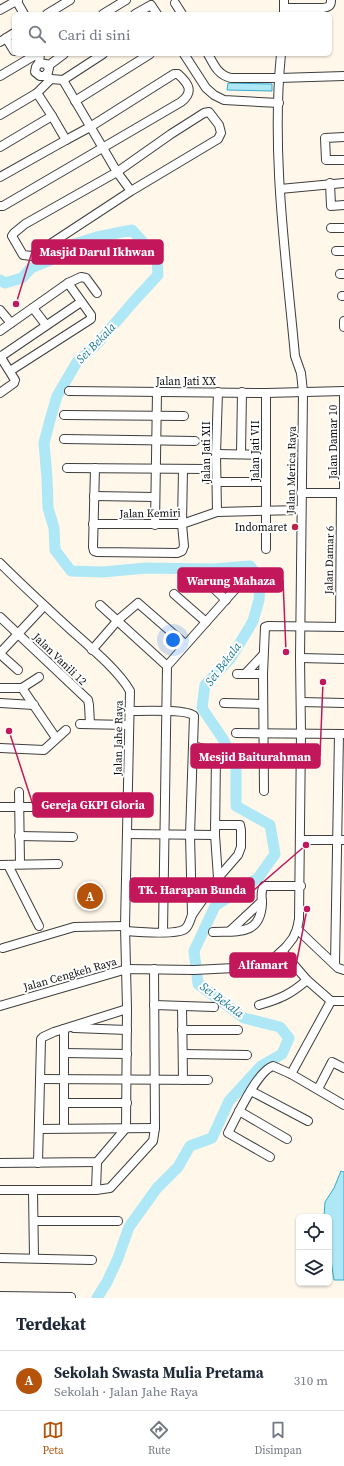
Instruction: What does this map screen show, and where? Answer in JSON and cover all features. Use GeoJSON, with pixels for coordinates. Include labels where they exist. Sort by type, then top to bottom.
{"type":"FeatureCollection","features":[{"type":"Feature","properties":{"kind":"street"},"geometry":{"type":"LineString","coordinates":[[0,10],[17,0],[23,12]]}},
{"type":"Feature","properties":{"kind":"street"},"geometry":{"type":"LineString","coordinates":[[50,12],[70,0]]}},
{"type":"Feature","properties":{"kind":"street"},"geometry":{"type":"LineString","coordinates":[[106,12],[126,0]]}},
{"type":"Feature","properties":{"kind":"street"},"geometry":{"type":"LineString","coordinates":[[284,7],[323,8],[328,7],[331,4],[331,0]]}},
{"type":"Feature","properties":{"kind":"street"},"geometry":{"type":"LineString","coordinates":[[175,2],[181,12]]}},
{"type":"Feature","properties":{"kind":"street"},"geometry":{"type":"LineString","coordinates":[[138,12],[149,3],[156,12]]}},
{"type":"Feature","properties":{"kind":"street"},"geometry":{"type":"LineString","coordinates":[[12,34],[3,40],[12,49]]}},
{"type":"Feature","properties":{"kind":"street"},"geometry":{"type":"LineString","coordinates":[[17,56],[22,63]]}},
{"type":"Feature","properties":{"kind":"street"},"geometry":{"type":"LineString","coordinates":[[0,76],[35,56]]}},
{"type":"Feature","properties":{"kind":"street"},"geometry":{"type":"LineString","coordinates":[[39,56],[39,64],[35,69],[37,74],[40,76],[63,80],[100,56]]}},
{"type":"Feature","properties":{"kind":"street"},"geometry":{"type":"LineString","coordinates":[[48,66],[61,56]]}},
{"type":"Feature","properties":{"kind":"street"},"geometry":{"type":"LineString","coordinates":[[75,101],[147,56]]}},
{"type":"Feature","properties":{"kind":"street"},"geometry":{"type":"LineString","coordinates":[[185,56],[206,88],[214,95],[224,100],[279,103]]}},
{"type":"Feature","properties":{"kind":"street"},"geometry":{"type":"LineString","coordinates":[[209,56],[219,73],[225,77],[231,78],[344,76]]}},
{"type":"Feature","properties":{"kind":"street","name":"Jalan Merica Raya"},"geometry":{"type":"LineString","coordinates":[[198,970],[254,967],[272,960],[293,938],[300,919],[300,658],[303,392],[301,373],[295,356],[280,189],[278,156],[279,78],[281,56]]}},
{"type":"Feature","properties":{"kind":"street"},"geometry":{"type":"LineString","coordinates":[[39,64],[44,63],[48,66]]}},
{"type":"Feature","properties":{"kind":"street"},"geometry":{"type":"LineString","coordinates":[[0,115],[37,93],[48,77],[48,66]]}},
{"type":"Feature","properties":{"kind":"street"},"geometry":{"type":"LineString","coordinates":[[0,177],[90,126],[174,74],[178,74],[188,87],[190,94],[181,102],[4,206],[0,206]]}},
{"type":"Feature","properties":{"kind":"street"},"geometry":{"type":"LineString","coordinates":[[63,80],[117,172],[131,192]]}},
{"type":"Feature","properties":{"kind":"street"},"geometry":{"type":"LineString","coordinates":[[37,93],[66,140]]}},
{"type":"Feature","properties":{"kind":"street"},"geometry":{"type":"LineString","coordinates":[[209,112],[219,125],[221,133],[218,139],[131,192],[32,256],[23,255],[12,236],[14,232],[25,224],[117,172],[204,113],[209,112]]}},
{"type":"Feature","properties":{"kind":"street"},"geometry":{"type":"LineString","coordinates":[[0,147],[52,116]]}},
{"type":"Feature","properties":{"kind":"street"},"geometry":{"type":"LineString","coordinates":[[344,137],[325,138],[326,160],[344,160]]}},
{"type":"Feature","properties":{"kind":"street"},"geometry":{"type":"LineString","coordinates":[[280,189],[330,183],[344,183]]}},
{"type":"Feature","properties":{"kind":"street"},"geometry":{"type":"LineString","coordinates":[[330,183],[331,206],[344,205]]}},
{"type":"Feature","properties":{"kind":"street"},"geometry":{"type":"LineString","coordinates":[[331,228],[344,228]]}},
{"type":"Feature","properties":{"kind":"street"},"geometry":{"type":"LineString","coordinates":[[0,331],[68,283],[83,276],[97,293]]}},
{"type":"Feature","properties":{"kind":"street"},"geometry":{"type":"LineString","coordinates":[[10,371],[91,318],[91,315],[80,302],[68,283]]}},
{"type":"Feature","properties":{"kind":"street"},"geometry":{"type":"LineString","coordinates":[[0,392],[14,383],[14,377],[0,357],[80,302]]}},
{"type":"Feature","properties":{"kind":"street"},"geometry":{"type":"LineString","coordinates":[[33,308],[46,326]]}},
{"type":"Feature","properties":{"kind":"street"},"geometry":{"type":"LineString","coordinates":[[0,310],[11,323]]}},
{"type":"Feature","properties":{"kind":"street"},"geometry":{"type":"LineString","coordinates":[[344,322],[344,327]]}},
{"type":"Feature","properties":{"kind":"street","name":"Jalan Jati XX"},"geometry":{"type":"LineString","coordinates":[[69,391],[266,393],[344,391]]}},
{"type":"Feature","properties":{"kind":"street","name":"Jalan Damar 10"},"geometry":{"type":"LineString","coordinates":[[343,493],[344,391]]}},
{"type":"Feature","properties":{"kind":"street"},"geometry":{"type":"LineString","coordinates":[[155,525],[157,392]]}},
{"type":"Feature","properties":{"kind":"street","name":"Jalan Jati XII"},"geometry":{"type":"LineString","coordinates":[[217,512],[216,454],[218,392]]}},
{"type":"Feature","properties":{"kind":"street"},"geometry":{"type":"LineString","coordinates":[[241,454],[242,392]]}},
{"type":"Feature","properties":{"kind":"street","name":"Jalan Jati VII"},"geometry":{"type":"LineString","coordinates":[[266,393],[266,549]]}},
{"type":"Feature","properties":{"kind":"street"},"geometry":{"type":"LineString","coordinates":[[64,415],[184,416]]}},
{"type":"Feature","properties":{"kind":"street"},"geometry":{"type":"LineString","coordinates":[[64,439],[194,441]]}},
{"type":"Feature","properties":{"kind":"street"},"geometry":{"type":"LineString","coordinates":[[216,454],[266,455]]}},
{"type":"Feature","properties":{"kind":"street"},"geometry":{"type":"LineString","coordinates":[[67,468],[208,469],[208,479]]}},
{"type":"Feature","properties":{"kind":"street"},"geometry":{"type":"LineString","coordinates":[[95,468],[93,524],[94,551],[153,553],[177,553],[182,551],[184,546],[182,524],[183,469]]}},
{"type":"Feature","properties":{"kind":"street"},"geometry":{"type":"LineString","coordinates":[[216,482],[266,482]]}},
{"type":"Feature","properties":{"kind":"street"},"geometry":{"type":"LineString","coordinates":[[301,493],[343,493]]}},
{"type":"Feature","properties":{"kind":"street","name":"Jalan Damar 6"},"geometry":{"type":"LineString","coordinates":[[342,627],[343,493]]}},
{"type":"Feature","properties":{"kind":"street"},"geometry":{"type":"LineString","coordinates":[[94,496],[155,497]]}},
{"type":"Feature","properties":{"kind":"street","name":"Jalan Kemiri"},"geometry":{"type":"LineString","coordinates":[[93,524],[182,524],[217,512],[301,510]]}},
{"type":"Feature","properties":{"kind":"street","name":"Jalan Jahe Raya"},"geometry":{"type":"LineString","coordinates":[[0,563],[126,683],[130,691],[125,929],[127,969],[126,1128]]}},
{"type":"Feature","properties":{"kind":"street"},"geometry":{"type":"LineString","coordinates":[[205,580],[226,600]]}},
{"type":"Feature","properties":{"kind":"street"},"geometry":{"type":"LineString","coordinates":[[163,932],[167,666],[238,586]]}},
{"type":"Feature","properties":{"kind":"street"},"geometry":{"type":"LineString","coordinates":[[174,594],[206,622]]}},
{"type":"Feature","properties":{"kind":"street"},"geometry":{"type":"LineString","coordinates":[[92,650],[118,620],[138,603],[185,644]]}},
{"type":"Feature","properties":{"kind":"street"},"geometry":{"type":"LineString","coordinates":[[100,605],[167,666]]}},
{"type":"Feature","properties":{"kind":"street"},"geometry":{"type":"LineString","coordinates":[[18,670],[0,654],[44,606]]}},
{"type":"Feature","properties":{"kind":"street","name":"Jalan Vanili 12"},"geometry":{"type":"LineString","coordinates":[[0,617],[88,700],[90,724]]}},
{"type":"Feature","properties":{"kind":"street"},"geometry":{"type":"LineString","coordinates":[[264,791],[263,654],[265,627],[342,627]]}},
{"type":"Feature","properties":{"kind":"street"},"geometry":{"type":"LineString","coordinates":[[263,654],[242,674],[263,674]]}},
{"type":"Feature","properties":{"kind":"street"},"geometry":{"type":"LineString","coordinates":[[300,658],[344,659]]}},
{"type":"Feature","properties":{"kind":"street"},"geometry":{"type":"LineString","coordinates":[[0,688],[22,688],[39,677]]}},
{"type":"Feature","properties":{"kind":"street"},"geometry":{"type":"LineString","coordinates":[[22,688],[56,738]]}},
{"type":"Feature","properties":{"kind":"street"},"geometry":{"type":"LineString","coordinates":[[301,702],[344,703]]}},
{"type":"Feature","properties":{"kind":"street"},"geometry":{"type":"LineString","coordinates":[[0,703],[34,705]]}},
{"type":"Feature","properties":{"kind":"street"},"geometry":{"type":"LineString","coordinates":[[224,703],[263,704]]}},
{"type":"Feature","properties":{"kind":"street"},"geometry":{"type":"LineString","coordinates":[[130,712],[166,711],[193,714],[190,835],[192,915]]}},
{"type":"Feature","properties":{"kind":"street"},"geometry":{"type":"LineString","coordinates":[[80,724],[129,726]]}},
{"type":"Feature","properties":{"kind":"street"},"geometry":{"type":"LineString","coordinates":[[0,748],[44,750],[66,730]]}},
{"type":"Feature","properties":{"kind":"street"},"geometry":{"type":"LineString","coordinates":[[236,733],[341,734],[341,840],[335,964]]}},
{"type":"Feature","properties":{"kind":"street"},"geometry":{"type":"LineString","coordinates":[[193,746],[209,750],[216,755],[215,835],[218,878]]}},
{"type":"Feature","properties":{"kind":"street"},"geometry":{"type":"LineString","coordinates":[[19,792],[20,864]]}},
{"type":"Feature","properties":{"kind":"street"},"geometry":{"type":"LineString","coordinates":[[0,807],[67,807]]}},
{"type":"Feature","properties":{"kind":"street"},"geometry":{"type":"LineString","coordinates":[[3,948],[74,927],[173,933],[183,931],[188,928],[192,915],[218,878],[238,855],[241,847],[241,830],[239,824],[215,825]]}},
{"type":"Feature","properties":{"kind":"street"},"geometry":{"type":"LineString","coordinates":[[127,834],[215,835]]}},
{"type":"Feature","properties":{"kind":"street"},"geometry":{"type":"LineString","coordinates":[[19,836],[73,837]]}},
{"type":"Feature","properties":{"kind":"street"},"geometry":{"type":"LineString","coordinates":[[301,840],[341,840]]}},
{"type":"Feature","properties":{"kind":"street"},"geometry":{"type":"LineString","coordinates":[[39,926],[4,865],[58,864]]}},
{"type":"Feature","properties":{"kind":"street"},"geometry":{"type":"LineString","coordinates":[[212,932],[244,931],[254,926],[259,920],[262,891],[264,886],[301,886]]}},
{"type":"Feature","properties":{"kind":"street"},"geometry":{"type":"LineString","coordinates":[[230,931],[262,901]]}},
{"type":"Feature","properties":{"kind":"street"},"geometry":{"type":"LineString","coordinates":[[297,929],[338,968],[344,970]]}},
{"type":"Feature","properties":{"kind":"street"},"geometry":{"type":"LineString","coordinates":[[282,951],[307,980],[331,1001],[344,1001]]}},
{"type":"Feature","properties":{"kind":"street","name":"Jalan Cengkeh Raya"},"geometry":{"type":"LineString","coordinates":[[0,1006],[127,969],[198,970]]}},
{"type":"Feature","properties":{"kind":"street"},"geometry":{"type":"LineString","coordinates":[[0,1190],[96,1190],[110,1188],[153,1141],[155,1128],[154,969]]}},
{"type":"Feature","properties":{"kind":"street"},"geometry":{"type":"LineString","coordinates":[[260,1006],[284,997],[307,980]]}},
{"type":"Feature","properties":{"kind":"street"},"geometry":{"type":"LineString","coordinates":[[291,1074],[331,1001]]}},
{"type":"Feature","properties":{"kind":"street"},"geometry":{"type":"LineString","coordinates":[[154,1005],[214,1007]]}},
{"type":"Feature","properties":{"kind":"street"},"geometry":{"type":"LineString","coordinates":[[182,1006],[183,1080]]}},
{"type":"Feature","properties":{"kind":"street"},"geometry":{"type":"LineString","coordinates":[[38,1163],[42,1039],[47,1035],[66,1028],[127,1009]]}},
{"type":"Feature","properties":{"kind":"street"},"geometry":{"type":"LineString","coordinates":[[66,1028],[127,1030]]}},
{"type":"Feature","properties":{"kind":"street"},"geometry":{"type":"LineString","coordinates":[[64,1128],[64,1053],[66,1028]]}},
{"type":"Feature","properties":{"kind":"street"},"geometry":{"type":"LineString","coordinates":[[182,1030],[238,1030]]}},
{"type":"Feature","properties":{"kind":"street"},"geometry":{"type":"LineString","coordinates":[[64,1053],[127,1054]]}},
{"type":"Feature","properties":{"kind":"street"},"geometry":{"type":"LineString","coordinates":[[183,1054],[247,1055]]}},
{"type":"Feature","properties":{"kind":"street"},"geometry":{"type":"LineString","coordinates":[[318,1089],[332,1062],[344,1068]]}},
{"type":"Feature","properties":{"kind":"street"},"geometry":{"type":"LineString","coordinates":[[270,1157],[228,1133],[251,1091],[270,1067],[273,1066],[291,1074],[344,1105]]}},
{"type":"Feature","properties":{"kind":"street"},"geometry":{"type":"LineString","coordinates":[[40,1079],[208,1080]]}},
{"type":"Feature","properties":{"kind":"street"},"geometry":{"type":"LineString","coordinates":[[251,1091],[308,1120]]}},
{"type":"Feature","properties":{"kind":"street"},"geometry":{"type":"LineString","coordinates":[[64,1103],[127,1103]]}},
{"type":"Feature","properties":{"kind":"street"},"geometry":{"type":"LineString","coordinates":[[239,1111],[287,1139]]}},
{"type":"Feature","properties":{"kind":"street"},"geometry":{"type":"LineString","coordinates":[[96,1190],[97,1162],[126,1128]]}},
{"type":"Feature","properties":{"kind":"street"},"geometry":{"type":"LineString","coordinates":[[39,1129],[155,1128]]}},
{"type":"Feature","properties":{"kind":"street"},"geometry":{"type":"LineString","coordinates":[[0,1163],[97,1162]]}},
{"type":"Feature","properties":{"kind":"street"},"geometry":{"type":"LineString","coordinates":[[33,1190],[34,1258]]}},
{"type":"Feature","properties":{"kind":"street"},"geometry":{"type":"LineString","coordinates":[[34,1220],[118,1221]]}},
{"type":"Feature","properties":{"kind":"street"},"geometry":{"type":"LineString","coordinates":[[0,1258],[92,1260]]}},
{"type":"Feature","properties":{"kind":"street"},"geometry":{"type":"LineString","coordinates":[[5,1297],[71,1297],[70,1298]]}},
{"type":"Feature","properties":{"kind":"water"},"geometry":{"type":"Polygon","coordinates":[[[228,83],[272,84],[272,91],[227,90],[228,83]]]}},
{"type":"Feature","properties":{"kind":"water"},"geometry":{"type":"Polygon","coordinates":[[[341,1171],[344,1172],[344,1280],[334,1280],[332,1267],[332,1214],[324,1214],[325,1202],[334,1188],[341,1171]]]}},
{"type":"Feature","properties":{"kind":"waterway","name":"Sei Bekala"},"geometry":{"type":"LineString","coordinates":[[0,280],[5,283],[22,278],[31,268],[51,260],[71,245],[97,237],[132,230],[157,259],[158,275],[98,343],[77,362],[57,396],[50,420],[44,443],[48,508],[54,528],[55,550],[71,571],[103,572],[146,568],[213,569],[250,566],[260,579],[259,600],[253,621],[231,658],[205,685],[202,708],[223,739],[236,766],[236,806],[270,825],[275,854],[258,878],[215,906],[194,951],[198,984],[244,1018],[280,1027],[289,1038],[282,1054],[261,1066],[229,1101],[212,1138],[190,1146],[178,1167],[157,1188],[129,1227],[118,1258],[107,1282],[97,1298]]}},
{"type":"Feature","properties":{"kind":"place","name":"Masjid Darul Ikhwan"},"geometry":{"type":"Point","coordinates":[16,304]}},
{"type":"Feature","properties":{"kind":"place","name":"Indomaret"},"geometry":{"type":"Point","coordinates":[295,527]}},
{"type":"Feature","properties":{"kind":"place","name":"Warung Mahaza"},"geometry":{"type":"Point","coordinates":[286,652]}},
{"type":"Feature","properties":{"kind":"place","name":"Mesjid Baiturahman"},"geometry":{"type":"Point","coordinates":[323,682]}},
{"type":"Feature","properties":{"kind":"place","name":"Gereja GKPI Gloria"},"geometry":{"type":"Point","coordinates":[9,731]}},
{"type":"Feature","properties":{"kind":"place","name":"TK. Harapan Bunda"},"geometry":{"type":"Point","coordinates":[306,845]}},
{"type":"Feature","properties":{"kind":"place","name":"Sekolah Swasta Mulia Pretama"},"geometry":{"type":"Point","coordinates":[90,896]}},
{"type":"Feature","properties":{"kind":"place","name":"Alfamart"},"geometry":{"type":"Point","coordinates":[307,909]}}]}
